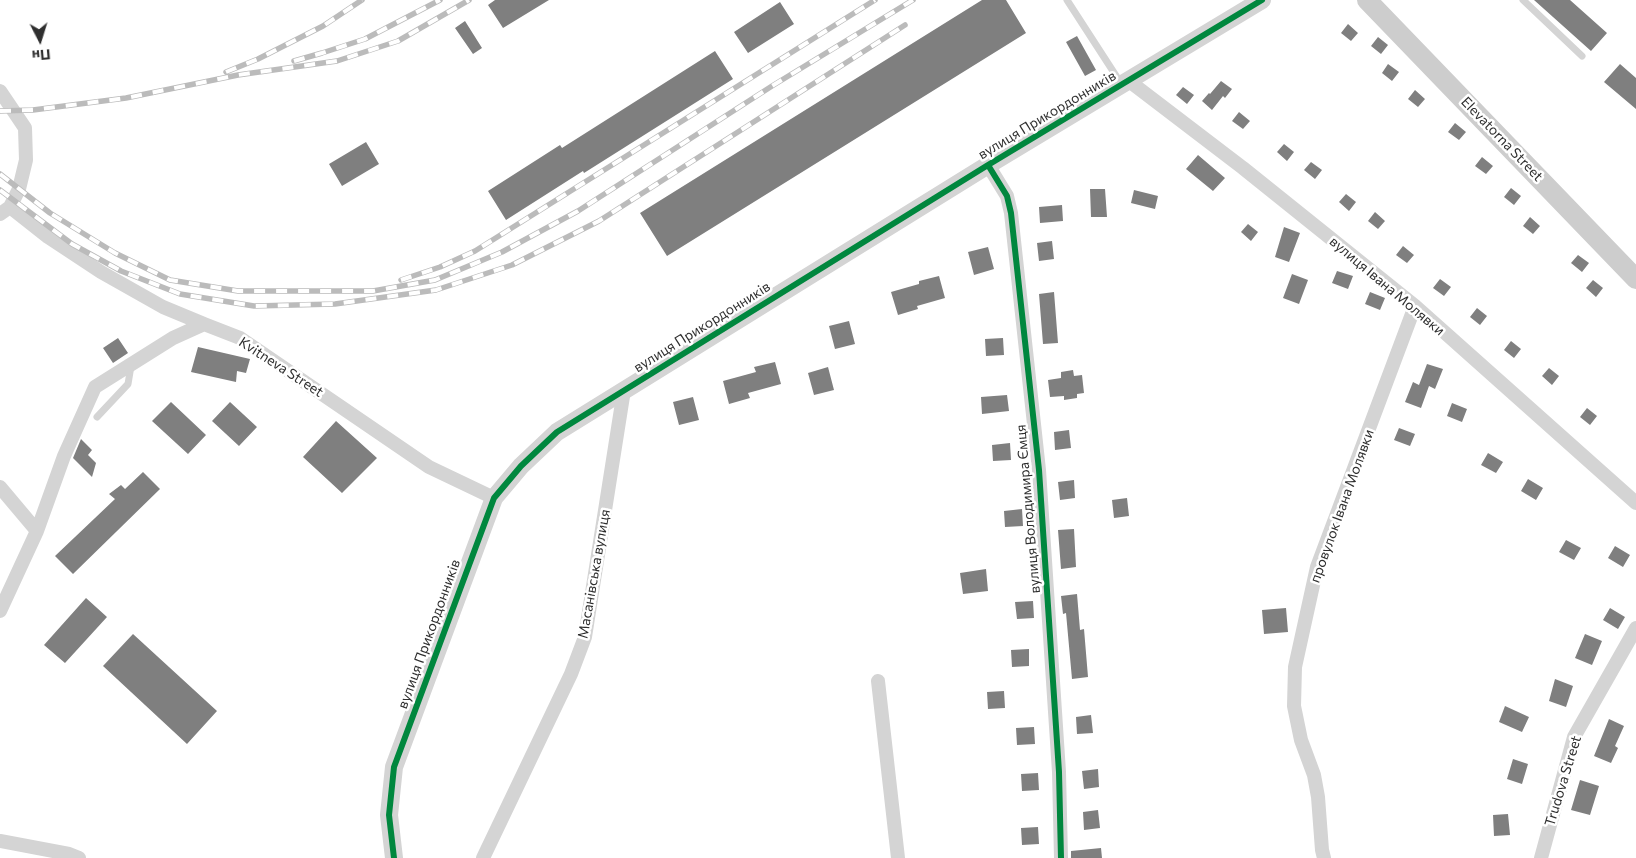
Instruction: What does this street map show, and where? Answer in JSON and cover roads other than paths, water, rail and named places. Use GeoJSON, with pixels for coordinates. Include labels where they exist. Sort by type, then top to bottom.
{"type":"FeatureCollection","features":[{"type":"Feature","properties":{"kind":"main road","name":"Elevatorna Street"},"geometry":{"type":"LineString","coordinates":[[1367,0],[1636,279]]}},
{"type":"Feature","properties":{"kind":"street","name":"вулиця Прикордонників"},"geometry":{"type":"LineString","coordinates":[[394,858],[389,815],[394,767],[494,498],[521,466],[557,432],[988,165],[1262,0]]}},
{"type":"Feature","properties":{"kind":"street","name":"вулиця Івана Молявки"},"geometry":{"type":"LineString","coordinates":[[1125,83],[1243,168],[1414,306],[1636,503]]}},
{"type":"Feature","properties":{"kind":"street"},"geometry":{"type":"LineString","coordinates":[[0,91],[25,128],[26,160],[19,189],[5,211]]}},
{"type":"Feature","properties":{"kind":"street","name":"вулиця Володимира Ємця"},"geometry":{"type":"LineString","coordinates":[[988,165],[1007,196],[1011,213],[1039,470],[1059,772],[1061,858]]}},
{"type":"Feature","properties":{"kind":"street","name":"Kvitneva Street"},"geometry":{"type":"LineString","coordinates":[[5,211],[101,272],[164,307],[240,338],[283,373],[429,467],[494,498]]}},
{"type":"Feature","properties":{"kind":"street","name":"провулок Івана Молявки"},"geometry":{"type":"LineString","coordinates":[[1324,858],[1314,775],[1301,740],[1294,706],[1295,666],[1317,567],[1414,306]]}},
{"type":"Feature","properties":{"kind":"street"},"geometry":{"type":"LineString","coordinates":[[0,611],[37,531],[64,456],[95,387],[173,338],[204,324]]}},
{"type":"Feature","properties":{"kind":"street","name":"Масанівська вулиця"},"geometry":{"type":"LineString","coordinates":[[483,858],[571,674],[585,637],[624,390]]}},
{"type":"Feature","properties":{"kind":"street"},"geometry":{"type":"LineString","coordinates":[[0,487],[37,531]]}},
{"type":"Feature","properties":{"kind":"street","name":"Trudova Street"},"geometry":{"type":"LineString","coordinates":[[1541,858],[1574,738],[1636,628]]}},
{"type":"Feature","properties":{"kind":"street"},"geometry":{"type":"LineString","coordinates":[[878,681],[898,858]]}},
{"type":"Feature","properties":{"kind":"street"},"geometry":{"type":"LineString","coordinates":[[0,841],[69,854],[79,858]]}},
{"type":"Feature","properties":{"kind":"lane"},"geometry":{"type":"LineString","coordinates":[[1067,0],[1125,83]]}},
{"type":"Feature","properties":{"kind":"lane"},"geometry":{"type":"LineString","coordinates":[[1523,0],[1582,56]]}},
{"type":"Feature","properties":{"kind":"lane"},"geometry":{"type":"LineString","coordinates":[[96,417],[128,384],[131,363]]}},
{"type":"Feature","properties":{"kind":"railway"},"geometry":{"type":"LineString","coordinates":[[226,72],[258,59],[323,26],[362,0]]}},
{"type":"Feature","properties":{"kind":"railway"},"geometry":{"type":"LineString","coordinates":[[294,61],[365,39],[440,0]]}},
{"type":"Feature","properties":{"kind":"railway"},"geometry":{"type":"LineString","coordinates":[[0,111],[33,110],[126,98],[238,75],[337,61],[398,41],[469,0]]}},
{"type":"Feature","properties":{"kind":"railway"},"geometry":{"type":"LineString","coordinates":[[401,280],[440,267],[475,251],[875,0]]}},
{"type":"Feature","properties":{"kind":"railway"},"geometry":{"type":"LineString","coordinates":[[0,174],[50,213],[115,253],[170,280],[238,291],[373,291],[435,280],[502,252],[578,211],[772,86],[913,0]]}},
{"type":"Feature","properties":{"kind":"railway"},"geometry":{"type":"LineString","coordinates":[[0,190],[72,244],[121,271],[180,294],[254,306],[335,304],[436,290],[512,265],[599,221],[905,25]]}}]}
